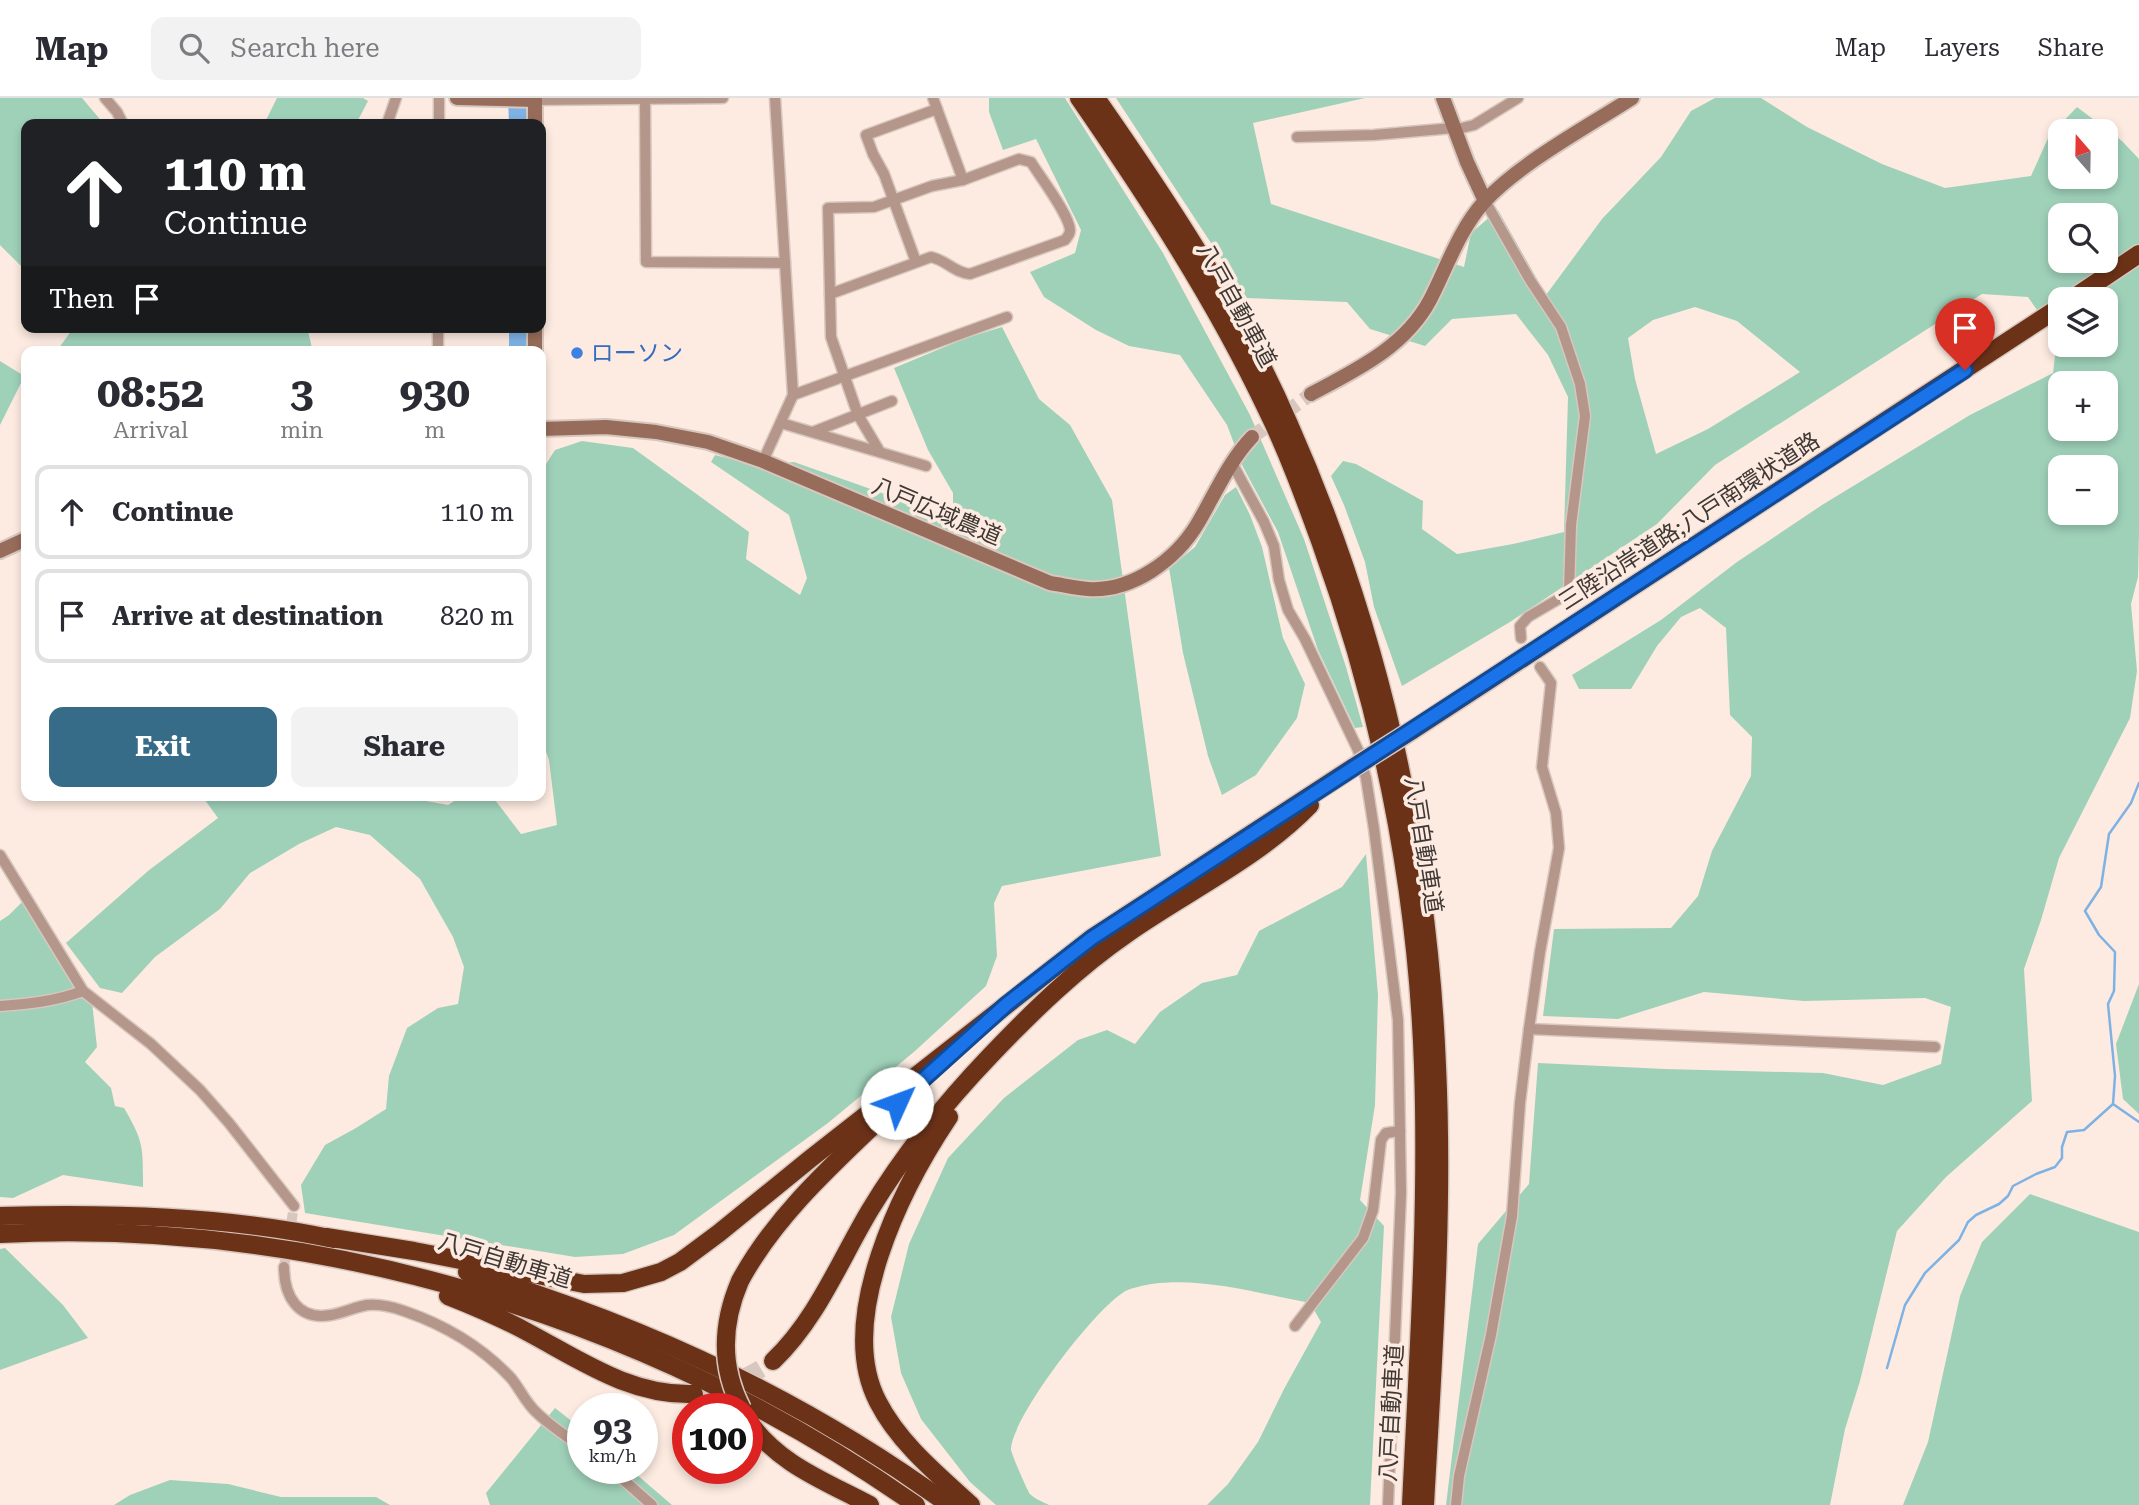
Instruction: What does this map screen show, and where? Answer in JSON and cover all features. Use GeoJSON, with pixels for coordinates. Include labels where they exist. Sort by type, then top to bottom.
{"type":"FeatureCollection","features":[{"type":"Feature","properties":{"kind":"highway","name":"八戸自動車道"},"geometry":{"type":"LineString","coordinates":[[1079,98],[1130,172],[1188,265],[1232,340],[1268,412],[1341,598],[1379,733],[1401,845],[1412,926],[1423,1063],[1425,1183],[1411,1505]]}},
{"type":"Feature","properties":{"kind":"highway","name":"八戸自動車道"},"geometry":{"type":"LineString","coordinates":[[1096,98],[1149,174],[1208,269],[1248,340],[1289,422],[1321,501],[1357,603],[1393,731],[1415,841],[1427,926],[1437,1066],[1439,1186],[1425,1505]]}},
{"type":"Feature","properties":{"kind":"highway"},"geometry":{"type":"LineString","coordinates":[[2090,287],[2139,254]]}},
{"type":"Feature","properties":{"kind":"highway","name":"三陸沿岸道路;八戸南環状道路"},"geometry":{"type":"LineString","coordinates":[[1007,1004],[1092,938],[2048,315]]}},
{"type":"Feature","properties":{"kind":"highway","name":"三陸沿岸道路;八戸南環状道路"},"geometry":{"type":"LineString","coordinates":[[1015,1031],[1099,954],[1278,835],[1349,771]]}},
{"type":"Feature","properties":{"kind":"highway"},"geometry":{"type":"LineString","coordinates":[[326,1237],[584,1284],[623,1283],[642,1279],[680,1262],[705,1245],[1007,1004]]}},
{"type":"Feature","properties":{"kind":"highway"},"geometry":{"type":"LineString","coordinates":[[736,1393],[730,1378],[725,1340],[727,1317],[740,1281],[765,1241],[811,1189],[914,1087],[1007,1004]]}},
{"type":"Feature","properties":{"kind":"highway"},"geometry":{"type":"LineString","coordinates":[[774,1361],[810,1318],[870,1210],[913,1147],[963,1085],[1015,1031]]}},
{"type":"Feature","properties":{"kind":"highway"},"geometry":{"type":"LineString","coordinates":[[971,1505],[904,1440],[877,1401],[864,1362],[864,1320],[876,1270],[911,1181],[926,1152],[967,1090],[1015,1031]]}},
{"type":"Feature","properties":{"kind":"highway","name":"八戸自動車道"},"geometry":{"type":"LineString","coordinates":[[0,1216],[92,1214],[153,1217],[326,1237],[515,1286],[664,1342],[744,1380],[859,1444],[949,1505]]}},
{"type":"Feature","properties":{"kind":"highway","name":"八戸自動車道"},"geometry":{"type":"LineString","coordinates":[[0,1234],[89,1233],[152,1236],[273,1248],[408,1275],[487,1296],[645,1354],[754,1405],[851,1462],[916,1505]]}},
{"type":"Feature","properties":{"kind":"highway"},"geometry":{"type":"LineString","coordinates":[[328,1259],[416,1284],[475,1307],[622,1382],[658,1393],[672,1393]]}},
{"type":"Feature","properties":{"kind":"highway"},"geometry":{"type":"LineString","coordinates":[[763,1437],[783,1458],[803,1471],[870,1505]]}},
{"type":"Feature","properties":{"kind":"street"},"geometry":{"type":"LineString","coordinates":[[105,98],[121,119]]}},
{"type":"Feature","properties":{"kind":"street"},"geometry":{"type":"LineString","coordinates":[[389,119],[396,98]]}},
{"type":"Feature","properties":{"kind":"street"},"geometry":{"type":"LineString","coordinates":[[439,98],[439,119]]}},
{"type":"Feature","properties":{"kind":"street"},"geometry":{"type":"LineString","coordinates":[[457,98],[723,98]]}},
{"type":"Feature","properties":{"kind":"street"},"geometry":{"type":"LineString","coordinates":[[763,461],[793,395],[775,98]]}},
{"type":"Feature","properties":{"kind":"street"},"geometry":{"type":"LineString","coordinates":[[933,98],[963,180]]}},
{"type":"Feature","properties":{"kind":"street"},"geometry":{"type":"LineString","coordinates":[[1443,98],[1485,201],[1530,280],[1561,327],[1580,384],[1585,416],[1571,525],[1569,593],[1528,617],[1520,626],[1521,638]]}},
{"type":"Feature","properties":{"kind":"street"},"geometry":{"type":"LineString","coordinates":[[1297,136],[1374,135],[1454,129],[1474,125],[1518,98]]}},
{"type":"Feature","properties":{"kind":"street"},"geometry":{"type":"LineString","coordinates":[[1311,394],[1362,366],[1396,343],[1414,325],[1429,302],[1468,223],[1485,201],[1556,146],[1632,98]]}},
{"type":"Feature","properties":{"kind":"street"},"geometry":{"type":"LineString","coordinates":[[532,99],[534,119]]}},
{"type":"Feature","properties":{"kind":"street"},"geometry":{"type":"LineString","coordinates":[[645,99],[646,262],[785,263]]}},
{"type":"Feature","properties":{"kind":"street"},"geometry":{"type":"LineString","coordinates":[[916,262],[884,174],[866,135],[937,108]]}},
{"type":"Feature","properties":{"kind":"street"},"geometry":{"type":"LineString","coordinates":[[830,294],[932,257],[940,259],[962,274],[970,274],[1065,240],[1070,231],[1061,208],[1031,162],[1019,159],[963,180],[932,186],[873,206],[828,208],[830,294],[831,337],[858,415],[880,452]]}},
{"type":"Feature","properties":{"kind":"street"},"geometry":{"type":"LineString","coordinates":[[793,395],[1007,317]]}},
{"type":"Feature","properties":{"kind":"street"},"geometry":{"type":"LineString","coordinates":[[813,432],[892,401]]}},
{"type":"Feature","properties":{"kind":"street"},"geometry":{"type":"LineString","coordinates":[[781,423],[926,466]]}},
{"type":"Feature","properties":{"kind":"street","name":"八戸広域農道"},"geometry":{"type":"LineString","coordinates":[[546,429],[606,427],[656,432],[708,442],[763,461],[1050,583],[1089,589],[1114,587],[1138,579],[1177,550],[1196,526],[1232,463],[1252,437]]}},
{"type":"Feature","properties":{"kind":"street"},"geometry":{"type":"LineString","coordinates":[[1232,463],[1264,522],[1274,546],[1279,580],[1288,610],[1353,737],[1366,778],[1390,942],[1398,1020],[1401,1193],[1388,1505]]}},
{"type":"Feature","properties":{"kind":"street"},"geometry":{"type":"LineString","coordinates":[[0,551],[21,540]]}},
{"type":"Feature","properties":{"kind":"street"},"geometry":{"type":"LineString","coordinates":[[1456,1505],[1459,1476],[1488,1349],[1512,1216],[1520,1103],[1529,1028],[1559,848],[1556,813],[1542,767],[1551,683],[1540,667]]}},
{"type":"Feature","properties":{"kind":"street"},"geometry":{"type":"LineString","coordinates":[[0,855],[83,991],[151,1044],[200,1090],[294,1206]]}},
{"type":"Feature","properties":{"kind":"street"},"geometry":{"type":"LineString","coordinates":[[0,1006],[44,1002],[83,991]]}},
{"type":"Feature","properties":{"kind":"street"},"geometry":{"type":"LineString","coordinates":[[1529,1028],[1935,1047]]}},
{"type":"Feature","properties":{"kind":"street"},"geometry":{"type":"LineString","coordinates":[[1295,1326],[1363,1238],[1373,1210],[1381,1140],[1387,1133],[1400,1131]]}},
{"type":"Feature","properties":{"kind":"street"},"geometry":{"type":"LineString","coordinates":[[284,1267],[287,1293],[296,1306],[310,1314],[328,1316],[368,1305],[386,1307],[403,1310],[462,1336],[487,1354],[512,1380],[536,1412],[567,1436]]}},
{"type":"Feature","properties":{"kind":"street"},"geometry":{"type":"LineString","coordinates":[[628,1484],[652,1505]]}},
{"type":"Feature","properties":{"kind":"green space"},"geometry":{"type":"Polygon","coordinates":[[[0,98],[82,98],[100,119],[21,119],[21,266],[0,245],[0,98]]]}},
{"type":"Feature","properties":{"kind":"green space"},"geometry":{"type":"Polygon","coordinates":[[[277,98],[363,98],[368,101],[359,119],[266,119],[277,98]]]}},
{"type":"Feature","properties":{"kind":"green space"},"geometry":{"type":"Polygon","coordinates":[[[989,98],[1065,98],[1163,253],[1250,415],[1304,539],[1363,727],[1355,728],[1318,650],[1278,532],[1243,467],[1227,425],[1180,355],[1129,346],[1096,330],[1044,297],[1030,272],[1075,253],[1081,230],[1036,139],[1003,150],[989,112],[989,98]]]}},
{"type":"Feature","properties":{"kind":"green space"},"geometry":{"type":"Polygon","coordinates":[[[1116,98],[1365,98],[1253,123],[1271,204],[1464,267],[1471,233],[1498,210],[1546,295],[1602,219],[1661,157],[1691,111],[1715,98],[1761,98],[1807,127],[1882,164],[1945,188],[2031,176],[2048,138],[2048,189],[2118,189],[2118,138],[2139,159],[2139,533],[2138,577],[2131,604],[2137,671],[2130,718],[2059,858],[2024,969],[2032,1101],[1946,1177],[1897,1231],[1860,1381],[1845,1429],[1830,1505],[1446,1505],[1478,1244],[1529,1184],[1538,1063],[1823,1073],[1883,1085],[1941,1064],[1951,1007],[1925,998],[1804,1001],[1704,992],[1618,1019],[1543,1016],[1554,929],[1671,928],[1698,896],[1712,851],[1751,776],[1752,737],[1730,715],[1726,628],[1700,608],[1681,617],[1657,646],[1631,689],[1579,689],[1572,675],[1661,620],[1737,562],[1822,505],[1970,415],[2048,376],[2048,441],[2118,441],[2118,371],[2053,371],[2055,357],[2118,357],[2118,287],[2048,287],[2048,326],[2028,297],[1982,294],[1715,465],[1657,524],[1510,622],[1402,686],[1374,607],[1365,562],[1331,476],[1343,461],[1356,464],[1423,501],[1422,529],[1457,554],[1564,532],[1568,397],[1548,355],[1516,314],[1452,319],[1425,346],[1370,329],[1347,302],[1247,298],[1116,98]],[[1695,307],[1653,320],[1628,338],[1635,379],[1656,454],[1708,429],[1800,372],[1737,321],[1695,307]]]}},
{"type":"Feature","properties":{"kind":"green space"},"geometry":{"type":"Polygon","coordinates":[[[2077,107],[2093,119],[2065,119],[2077,107]]]}},
{"type":"Feature","properties":{"kind":"green space"},"geometry":{"type":"Polygon","coordinates":[[[1002,327],[1039,399],[1070,425],[1112,500],[1161,856],[1002,886],[994,903],[997,956],[986,986],[915,1051],[828,1123],[674,1235],[623,1254],[575,1257],[305,1213],[301,1185],[325,1145],[386,1109],[389,1076],[407,1028],[438,1008],[458,1004],[464,967],[453,937],[420,879],[370,835],[336,827],[299,844],[250,873],[220,909],[155,957],[122,993],[100,988],[66,943],[148,871],[218,818],[206,801],[426,801],[448,805],[454,801],[496,801],[521,834],[557,825],[546,751],[546,464],[555,450],[582,441],[633,448],[749,532],[746,559],[800,595],[807,578],[789,515],[711,462],[715,455],[759,466],[794,462],[953,518],[953,493],[928,450],[894,368],[966,338],[1002,327]]]}},
{"type":"Feature","properties":{"kind":"green space"},"geometry":{"type":"Polygon","coordinates":[[[70,333],[308,333],[312,346],[60,346],[70,333]]]}},
{"type":"Feature","properties":{"kind":"green space"},"geometry":{"type":"Polygon","coordinates":[[[0,361],[21,374],[21,383],[0,425],[0,361]]]}},
{"type":"Feature","properties":{"kind":"green space"},"geometry":{"type":"Polygon","coordinates":[[[1236,487],[1262,547],[1283,638],[1305,684],[1297,718],[1256,775],[1222,795],[1208,756],[1183,653],[1169,568],[1195,547],[1225,495],[1236,487]]]}},
{"type":"Feature","properties":{"kind":"green space"},"geometry":{"type":"Polygon","coordinates":[[[1366,854],[1378,995],[1375,1105],[1360,1200],[1384,1226],[1370,1505],[1207,1505],[1228,1484],[1258,1442],[1321,1322],[1310,1303],[1243,1289],[1174,1282],[1130,1289],[1117,1297],[1099,1314],[1060,1361],[1025,1413],[1011,1450],[1030,1494],[1049,1505],[996,1505],[970,1482],[921,1419],[901,1373],[891,1317],[909,1244],[948,1158],[1004,1098],[1078,1040],[1107,1030],[1135,1044],[1160,1012],[1202,983],[1237,975],[1259,931],[1342,887],[1366,854]]]}},
{"type":"Feature","properties":{"kind":"green space"},"geometry":{"type":"Polygon","coordinates":[[[22,902],[92,1002],[97,1047],[85,1062],[111,1088],[115,1106],[124,1108],[139,1137],[143,1187],[63,1175],[13,1198],[0,1197],[0,921],[22,902]]]}},
{"type":"Feature","properties":{"kind":"green space"},"geometry":{"type":"Polygon","coordinates":[[[2139,984],[2139,1114],[2123,1099],[2116,1044],[2139,984]]]}},
{"type":"Feature","properties":{"kind":"green space"},"geometry":{"type":"Polygon","coordinates":[[[2030,1194],[2139,1232],[2139,1505],[1903,1505],[1928,1442],[1960,1296],[1982,1242],[2030,1194]]]}},
{"type":"Feature","properties":{"kind":"green space"},"geometry":{"type":"Polygon","coordinates":[[[5,1248],[63,1305],[88,1338],[0,1370],[0,1249],[5,1248]]]}},
{"type":"Feature","properties":{"kind":"green space"},"geometry":{"type":"Polygon","coordinates":[[[555,1408],[567,1417],[567,1484],[648,1484],[672,1505],[490,1505],[486,1493],[555,1408]]]}},
{"type":"Feature","properties":{"kind":"green space"},"geometry":{"type":"Polygon","coordinates":[[[170,1480],[228,1484],[281,1497],[376,1497],[390,1505],[114,1505],[130,1495],[170,1480]]]}},
{"type":"Feature","properties":{"kind":"waterway"},"geometry":{"type":"LineString","coordinates":[[517,98],[518,119]]}},
{"type":"Feature","properties":{"kind":"waterway"},"geometry":{"type":"LineString","coordinates":[[518,333],[518,346]]}},
{"type":"Feature","properties":{"kind":"waterway"},"geometry":{"type":"LineString","coordinates":[[1887,1368],[1905,1305],[1925,1273],[1959,1240],[1968,1222],[1999,1204],[2008,1196],[2013,1186],[2055,1167],[2062,1158],[2067,1132],[2084,1130],[2113,1104],[2115,1076],[2108,1004],[2114,991],[2115,952],[2099,935],[2085,911],[2101,887],[2109,834],[2131,803],[2139,783]]}},
{"type":"Feature","properties":{"kind":"waterway"},"geometry":{"type":"LineString","coordinates":[[2113,1104],[2139,1122]]}},
{"type":"Feature","properties":{"kind":"tunnel"},"geometry":{"type":"LineString","coordinates":[[1252,437],[1311,394]]}},
{"type":"Feature","properties":{"kind":"tunnel"},"geometry":{"type":"LineString","coordinates":[[284,1267],[294,1206]]}},
{"type":"Feature","properties":{"kind":"tunnel"},"geometry":{"type":"LineString","coordinates":[[698,1393],[735,1382],[773,1361]]}},
{"type":"Feature","properties":{"kind":"place","name":"ローソン"},"geometry":{"type":"Point","coordinates":[577,353]}},
{"type":"Feature","properties":{"kind":"route"},"geometry":{"type":"LineString","coordinates":[[897,1103],[1007,1004],[1092,938],[1965,370]]}}]}
